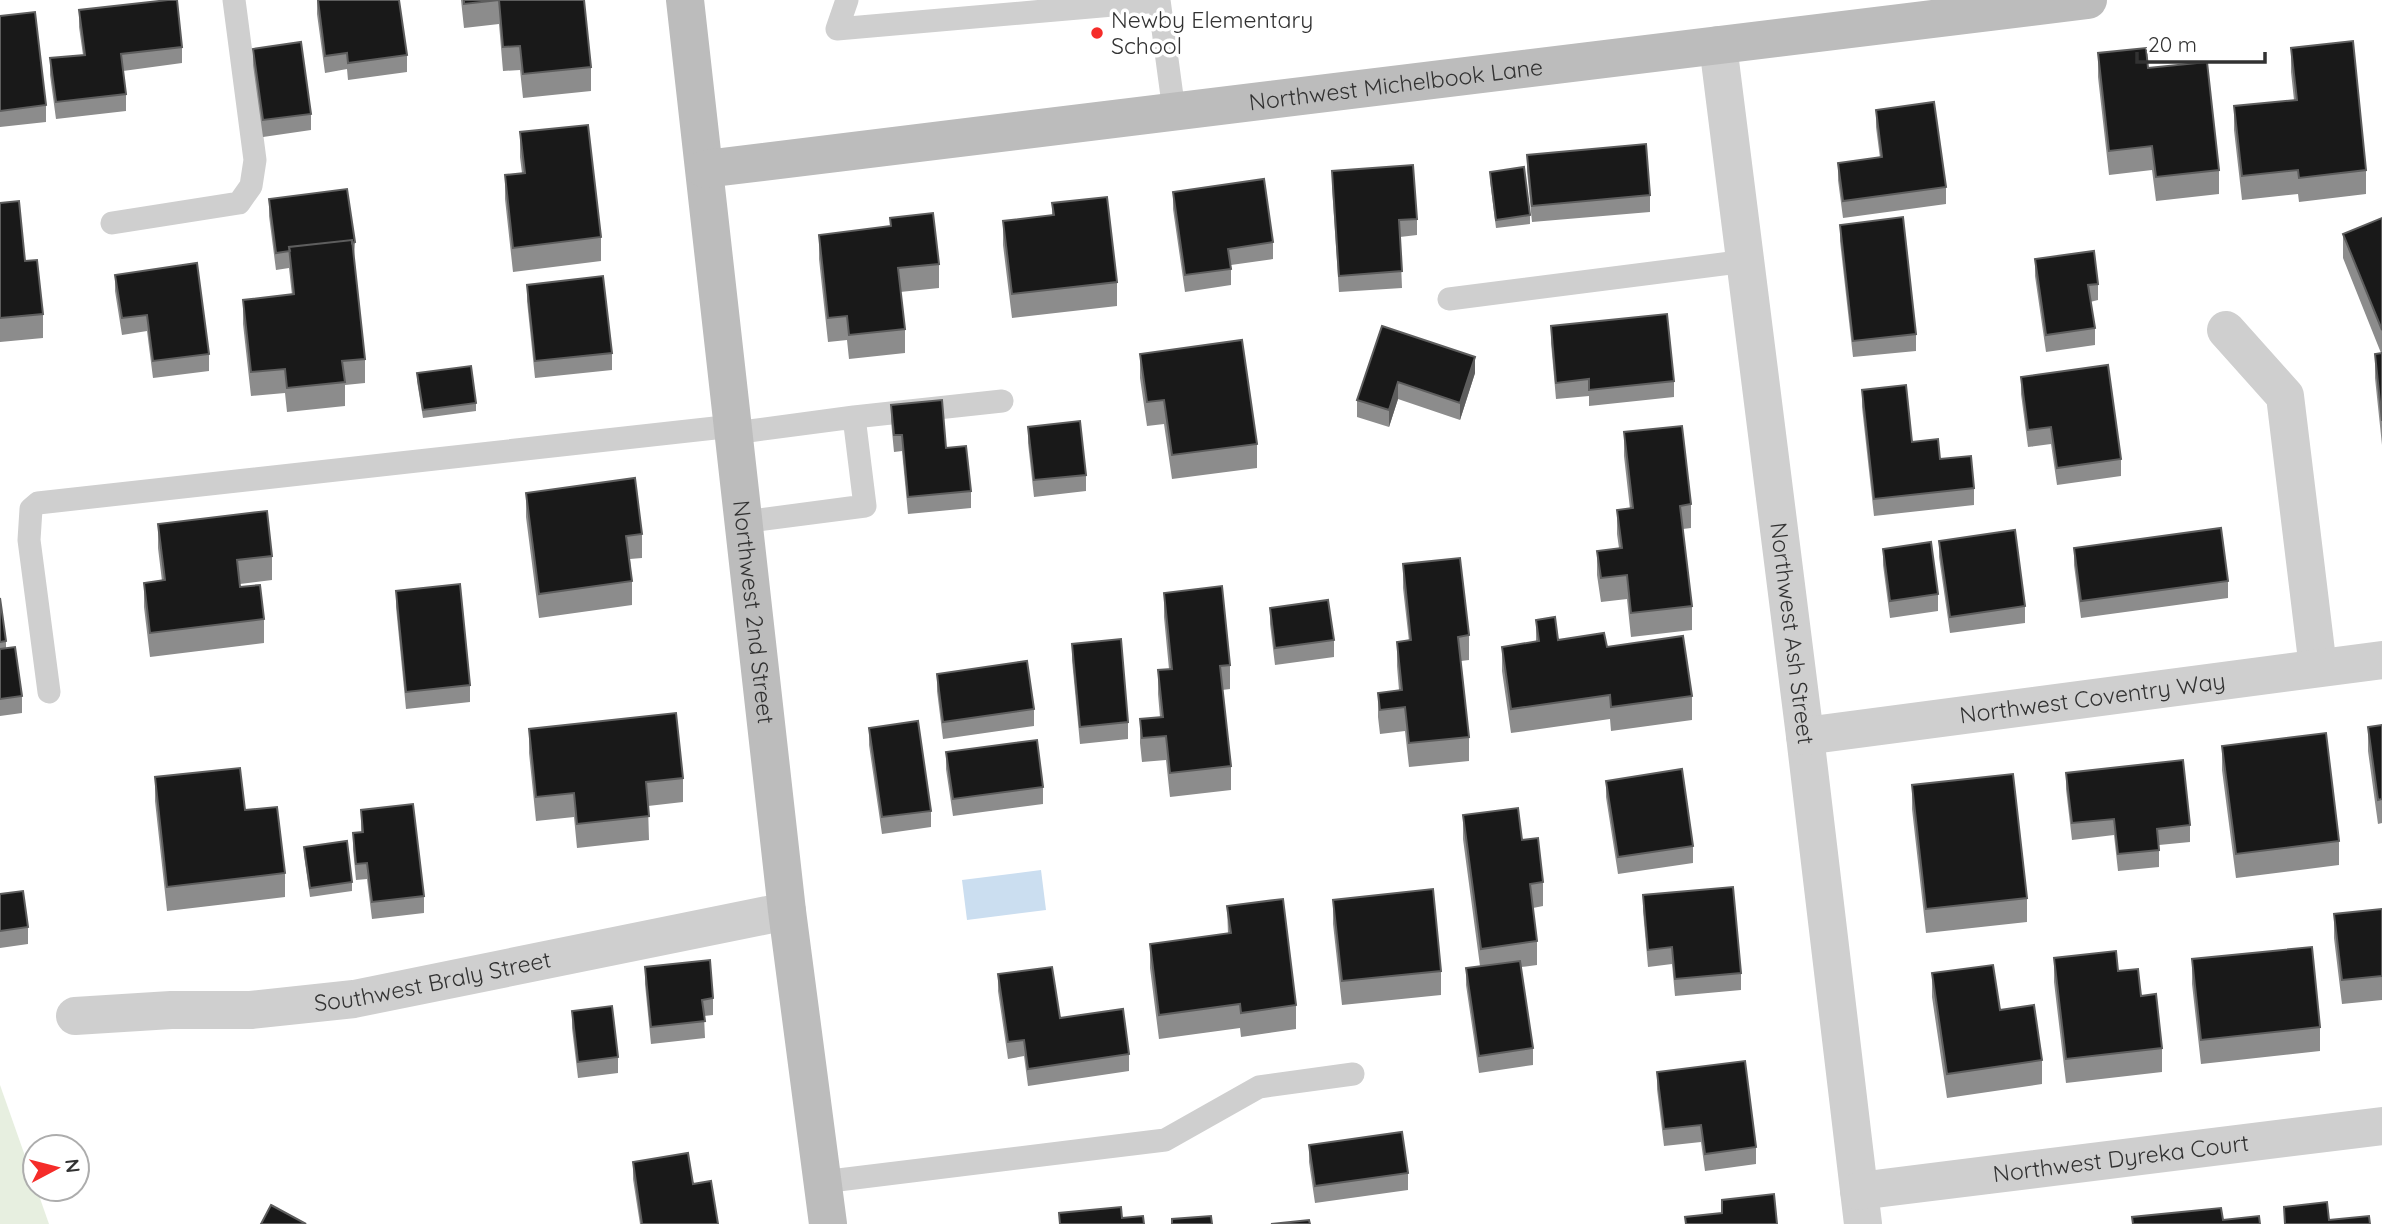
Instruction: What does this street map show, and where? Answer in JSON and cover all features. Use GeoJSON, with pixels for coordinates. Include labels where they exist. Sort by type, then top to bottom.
{"type":"FeatureCollection","features":[{"type":"Feature","properties":{"kind":"street","name":"Northwest 2nd Street"},"geometry":{"type":"LineString","coordinates":[[685,0],[787,911],[828,1224]]}},
{"type":"Feature","properties":{"kind":"street","name":"Northwest Michelbook Lane"},"geometry":{"type":"LineString","coordinates":[[705,169],[1718,45],[1996,6],[2088,0]]}},
{"type":"Feature","properties":{"kind":"street","name":"Northwest Ash Street"},"geometry":{"type":"LineString","coordinates":[[1718,45],[1861,1208]]}},
{"type":"Feature","properties":{"kind":"street"},"geometry":{"type":"LineString","coordinates":[[2226,330],[2285,397],[2318,668]]}},
{"type":"Feature","properties":{"kind":"street","name":"Northwest Coventry Way"},"geometry":{"type":"LineString","coordinates":[[1805,736],[2382,660]]}},
{"type":"Feature","properties":{"kind":"street","name":"Southwest Braly Street"},"geometry":{"type":"LineString","coordinates":[[75,1016],[171,1010],[251,1010],[354,999],[787,911]]}},
{"type":"Feature","properties":{"kind":"street","name":"Northwest Dyreka Court"},"geometry":{"type":"LineString","coordinates":[[1861,1208],[2382,1126]]}},
{"type":"Feature","properties":{"kind":"lane"},"geometry":{"type":"LineString","coordinates":[[112,223],[239,203],[251,186],[255,160],[234,0]]}},
{"type":"Feature","properties":{"kind":"lane"},"geometry":{"type":"LineString","coordinates":[[847,0],[837,29],[1159,0],[1174,111]]}},
{"type":"Feature","properties":{"kind":"lane"},"geometry":{"type":"LineString","coordinates":[[1449,299],[1745,261]]}},
{"type":"Feature","properties":{"kind":"lane"},"geometry":{"type":"LineString","coordinates":[[49,692],[29,540],[31,509],[38,503],[1002,401]]}},
{"type":"Feature","properties":{"kind":"lane"},"geometry":{"type":"LineString","coordinates":[[743,522],[865,506],[854,417]]}},
{"type":"Feature","properties":{"kind":"lane"},"geometry":{"type":"LineString","coordinates":[[822,1182],[1165,1140],[1259,1087],[1353,1074]]}},
{"type":"Feature","properties":{"kind":"green space"},"geometry":{"type":"Polygon","coordinates":[[[0,1085],[21,1145],[21,1203],[42,1203],[49,1224],[0,1224],[0,1085]]]}},
{"type":"Feature","properties":{"kind":"water"},"geometry":{"type":"Polygon","coordinates":[[[1041,870],[1046,910],[967,920],[962,880],[1041,870]]]}},
{"type":"Feature","properties":{"kind":"building"},"geometry":{"type":"Polygon","coordinates":[[[177,0],[182,47],[121,54],[126,94],[56,102],[50,58],[85,55],[79,10],[177,0]]]}},
{"type":"Feature","properties":{"kind":"building"},"geometry":{"type":"Polygon","coordinates":[[[318,0],[399,0],[407,55],[348,63],[347,53],[325,56],[318,0]]]}},
{"type":"Feature","properties":{"kind":"building"},"geometry":{"type":"Polygon","coordinates":[[[464,0],[499,0],[464,4],[464,0]]]}},
{"type":"Feature","properties":{"kind":"building"},"geometry":{"type":"Polygon","coordinates":[[[499,0],[584,0],[591,67],[523,74],[520,46],[503,47],[499,0]]]}},
{"type":"Feature","properties":{"kind":"building"},"geometry":{"type":"Polygon","coordinates":[[[35,12],[46,105],[0,111],[0,16],[35,12]]]}},
{"type":"Feature","properties":{"kind":"building"},"geometry":{"type":"Polygon","coordinates":[[[2353,41],[2366,170],[2299,178],[2298,170],[2242,176],[2234,106],[2297,100],[2291,48],[2353,41]]]}},
{"type":"Feature","properties":{"kind":"building"},"geometry":{"type":"Polygon","coordinates":[[[301,42],[311,114],[263,120],[253,49],[301,42]]]}},
{"type":"Feature","properties":{"kind":"building"},"geometry":{"type":"Polygon","coordinates":[[[2146,48],[2148,68],[2207,62],[2219,170],[2156,177],[2152,146],[2109,151],[2098,53],[2146,48]]]}},
{"type":"Feature","properties":{"kind":"building"},"geometry":{"type":"Polygon","coordinates":[[[1934,102],[1946,187],[1843,201],[1838,163],[1882,157],[1876,110],[1934,102]]]}},
{"type":"Feature","properties":{"kind":"building"},"geometry":{"type":"Polygon","coordinates":[[[588,125],[601,237],[513,248],[505,175],[525,173],[520,132],[588,125]]]}},
{"type":"Feature","properties":{"kind":"building"},"geometry":{"type":"Polygon","coordinates":[[[1646,144],[1650,195],[1532,206],[1527,155],[1646,144]]]}},
{"type":"Feature","properties":{"kind":"building"},"geometry":{"type":"Polygon","coordinates":[[[1413,165],[1417,219],[1399,220],[1402,271],[1339,276],[1332,171],[1413,165]]]}},
{"type":"Feature","properties":{"kind":"building"},"geometry":{"type":"Polygon","coordinates":[[[1524,167],[1530,215],[1496,220],[1490,172],[1524,167]]]}},
{"type":"Feature","properties":{"kind":"building"},"geometry":{"type":"Polygon","coordinates":[[[1264,179],[1273,242],[1228,249],[1231,269],[1185,275],[1173,192],[1264,179]]]}},
{"type":"Feature","properties":{"kind":"building"},"geometry":{"type":"Polygon","coordinates":[[[347,189],[355,242],[352,243],[352,240],[289,247],[290,251],[276,253],[269,199],[347,189]]]}},
{"type":"Feature","properties":{"kind":"building"},"geometry":{"type":"Polygon","coordinates":[[[1107,197],[1117,282],[1012,294],[1003,221],[1054,215],[1052,203],[1107,197]]]}},
{"type":"Feature","properties":{"kind":"building"},"geometry":{"type":"Polygon","coordinates":[[[19,201],[25,261],[37,260],[43,314],[0,318],[0,203],[19,201]]]}},
{"type":"Feature","properties":{"kind":"building"},"geometry":{"type":"Polygon","coordinates":[[[933,213],[939,264],[898,268],[905,329],[849,335],[847,316],[828,318],[819,235],[891,226],[890,218],[933,213]]]}},
{"type":"Feature","properties":{"kind":"building"},"geometry":{"type":"Polygon","coordinates":[[[1903,217],[1916,334],[1853,341],[1840,225],[1903,217]]]}},
{"type":"Feature","properties":{"kind":"building"},"geometry":{"type":"Polygon","coordinates":[[[2382,218],[2382,330],[2343,234],[2382,218]]]}},
{"type":"Feature","properties":{"kind":"building"},"geometry":{"type":"Polygon","coordinates":[[[352,240],[365,359],[342,361],[345,382],[287,388],[285,369],[251,372],[243,300],[294,294],[289,247],[352,240]]]}},
{"type":"Feature","properties":{"kind":"building"},"geometry":{"type":"Polygon","coordinates":[[[2094,251],[2098,284],[2088,285],[2095,328],[2046,335],[2035,259],[2094,251]]]}},
{"type":"Feature","properties":{"kind":"building"},"geometry":{"type":"Polygon","coordinates":[[[197,263],[209,354],[153,361],[147,315],[122,318],[115,275],[197,263]]]}},
{"type":"Feature","properties":{"kind":"building"},"geometry":{"type":"Polygon","coordinates":[[[603,276],[612,353],[535,361],[527,285],[603,276]]]}},
{"type":"Feature","properties":{"kind":"building"},"geometry":{"type":"Polygon","coordinates":[[[1667,314],[1674,381],[1589,390],[1589,379],[1556,383],[1551,326],[1667,314]]]}},
{"type":"Feature","properties":{"kind":"building"},"geometry":{"type":"Polygon","coordinates":[[[1382,326],[1475,357],[1460,403],[1398,382],[1389,410],[1357,400],[1382,326]]]}},
{"type":"Feature","properties":{"kind":"building"},"geometry":{"type":"Polygon","coordinates":[[[1242,340],[1257,444],[1172,455],[1164,400],[1147,402],[1140,354],[1242,340]]]}},
{"type":"Feature","properties":{"kind":"building"},"geometry":{"type":"Polygon","coordinates":[[[2382,353],[2382,421],[2375,354],[2382,353]]]}},
{"type":"Feature","properties":{"kind":"building"},"geometry":{"type":"Polygon","coordinates":[[[2108,365],[2121,459],[2057,468],[2051,427],[2028,430],[2021,377],[2108,365]]]}},
{"type":"Feature","properties":{"kind":"building"},"geometry":{"type":"Polygon","coordinates":[[[471,366],[476,403],[423,410],[417,373],[471,366]]]}},
{"type":"Feature","properties":{"kind":"building"},"geometry":{"type":"Polygon","coordinates":[[[1906,385],[1912,442],[1938,439],[1940,459],[1971,456],[1974,488],[1874,499],[1862,390],[1906,385]]]}},
{"type":"Feature","properties":{"kind":"building"},"geometry":{"type":"Polygon","coordinates":[[[942,400],[946,448],[966,446],[971,491],[908,497],[902,435],[894,435],[891,405],[942,400]]]}},
{"type":"Feature","properties":{"kind":"building"},"geometry":{"type":"Polygon","coordinates":[[[1080,421],[1086,475],[1034,480],[1028,427],[1080,421]]]}},
{"type":"Feature","properties":{"kind":"building"},"geometry":{"type":"Polygon","coordinates":[[[1682,426],[1691,504],[1680,506],[1692,606],[1631,613],[1627,575],[1601,578],[1597,551],[1622,548],[1617,510],[1633,508],[1624,432],[1682,426]]]}},
{"type":"Feature","properties":{"kind":"building"},"geometry":{"type":"Polygon","coordinates":[[[635,478],[642,534],[626,536],[632,581],[539,594],[526,493],[635,478]]]}},
{"type":"Feature","properties":{"kind":"building"},"geometry":{"type":"Polygon","coordinates":[[[267,511],[272,556],[237,560],[240,587],[260,585],[264,619],[150,633],[144,583],[165,580],[158,524],[267,511]]]}},
{"type":"Feature","properties":{"kind":"building"},"geometry":{"type":"Polygon","coordinates":[[[2221,528],[2228,581],[2081,601],[2074,548],[2221,528]]]}},
{"type":"Feature","properties":{"kind":"building"},"geometry":{"type":"Polygon","coordinates":[[[2015,530],[2025,606],[1950,617],[1939,541],[2015,530]]]}},
{"type":"Feature","properties":{"kind":"building"},"geometry":{"type":"Polygon","coordinates":[[[1931,542],[1938,594],[1890,601],[1883,549],[1931,542]]]}},
{"type":"Feature","properties":{"kind":"building"},"geometry":{"type":"Polygon","coordinates":[[[1460,558],[1469,635],[1458,637],[1469,737],[1409,743],[1405,707],[1380,710],[1378,693],[1402,690],[1397,642],[1411,640],[1403,564],[1460,558]]]}},
{"type":"Feature","properties":{"kind":"building"},"geometry":{"type":"Polygon","coordinates":[[[460,584],[470,685],[406,692],[396,591],[460,584]]]}},
{"type":"Feature","properties":{"kind":"building"},"geometry":{"type":"Polygon","coordinates":[[[1222,586],[1230,665],[1220,666],[1231,766],[1170,773],[1166,736],[1142,738],[1140,719],[1163,717],[1158,670],[1172,669],[1164,593],[1222,586]]]}},
{"type":"Feature","properties":{"kind":"building"},"geometry":{"type":"Polygon","coordinates":[[[0,598],[6,641],[0,642],[0,598]]]}},
{"type":"Feature","properties":{"kind":"building"},"geometry":{"type":"Polygon","coordinates":[[[1328,600],[1334,640],[1275,648],[1270,608],[1328,600]]]}},
{"type":"Feature","properties":{"kind":"building"},"geometry":{"type":"Polygon","coordinates":[[[1555,617],[1558,640],[1604,633],[1607,647],[1683,636],[1692,696],[1611,707],[1610,695],[1511,709],[1502,647],[1539,641],[1536,620],[1555,617]]]}},
{"type":"Feature","properties":{"kind":"building"},"geometry":{"type":"Polygon","coordinates":[[[1121,639],[1128,722],[1080,727],[1072,644],[1121,639]]]}},
{"type":"Feature","properties":{"kind":"building"},"geometry":{"type":"Polygon","coordinates":[[[15,647],[22,696],[0,699],[0,649],[15,647]]]}},
{"type":"Feature","properties":{"kind":"building"},"geometry":{"type":"Polygon","coordinates":[[[1027,661],[1034,709],[943,722],[937,674],[1027,661]]]}},
{"type":"Feature","properties":{"kind":"building"},"geometry":{"type":"Polygon","coordinates":[[[676,713],[683,778],[646,782],[649,816],[577,824],[574,793],[536,797],[529,729],[676,713]]]}},
{"type":"Feature","properties":{"kind":"building"},"geometry":{"type":"Polygon","coordinates":[[[918,721],[931,811],[882,817],[869,728],[918,721]]]}},
{"type":"Feature","properties":{"kind":"building"},"geometry":{"type":"Polygon","coordinates":[[[2382,725],[2382,799],[2378,800],[2368,727],[2382,725]]]}},
{"type":"Feature","properties":{"kind":"building"},"geometry":{"type":"Polygon","coordinates":[[[2326,733],[2339,841],[2236,854],[2222,746],[2326,733]]]}},
{"type":"Feature","properties":{"kind":"building"},"geometry":{"type":"Polygon","coordinates":[[[1037,740],[1043,787],[953,799],[946,752],[1037,740]]]}},
{"type":"Feature","properties":{"kind":"building"},"geometry":{"type":"Polygon","coordinates":[[[2183,760],[2190,825],[2157,829],[2159,850],[2118,854],[2114,819],[2072,823],[2066,773],[2183,760]]]}},
{"type":"Feature","properties":{"kind":"building"},"geometry":{"type":"Polygon","coordinates":[[[240,768],[245,810],[277,807],[285,873],[167,887],[155,777],[240,768]]]}},
{"type":"Feature","properties":{"kind":"building"},"geometry":{"type":"Polygon","coordinates":[[[1682,769],[1693,846],[1618,857],[1606,781],[1682,769]]]}},
{"type":"Feature","properties":{"kind":"building"},"geometry":{"type":"Polygon","coordinates":[[[2013,774],[2027,898],[1926,909],[1912,785],[2013,774]]]}},
{"type":"Feature","properties":{"kind":"building"},"geometry":{"type":"Polygon","coordinates":[[[413,804],[424,896],[372,902],[367,863],[356,864],[353,833],[363,832],[361,810],[413,804]]]}},
{"type":"Feature","properties":{"kind":"building"},"geometry":{"type":"Polygon","coordinates":[[[1518,808],[1522,840],[1538,838],[1543,882],[1530,884],[1537,941],[1481,949],[1463,815],[1518,808]]]}},
{"type":"Feature","properties":{"kind":"building"},"geometry":{"type":"Polygon","coordinates":[[[347,841],[352,882],[310,888],[304,847],[347,841]]]}},
{"type":"Feature","properties":{"kind":"building"},"geometry":{"type":"Polygon","coordinates":[[[1733,887],[1741,973],[1675,979],[1672,947],[1648,950],[1643,895],[1733,887]]]}},
{"type":"Feature","properties":{"kind":"building"},"geometry":{"type":"Polygon","coordinates":[[[1433,889],[1441,971],[1342,981],[1333,900],[1433,889]]]}},
{"type":"Feature","properties":{"kind":"building"},"geometry":{"type":"Polygon","coordinates":[[[23,891],[28,927],[0,931],[0,894],[23,891]]]}},
{"type":"Feature","properties":{"kind":"building"},"geometry":{"type":"Polygon","coordinates":[[[1283,899],[1296,1005],[1241,1013],[1240,1004],[1159,1015],[1150,944],[1231,933],[1227,906],[1283,899]]]}},
{"type":"Feature","properties":{"kind":"building"},"geometry":{"type":"Polygon","coordinates":[[[2382,909],[2382,976],[2342,980],[2334,914],[2382,909]]]}},
{"type":"Feature","properties":{"kind":"building"},"geometry":{"type":"Polygon","coordinates":[[[2312,947],[2320,1027],[2201,1040],[2192,959],[2312,947]]]}},
{"type":"Feature","properties":{"kind":"building"},"geometry":{"type":"Polygon","coordinates":[[[2116,951],[2118,971],[2138,969],[2141,996],[2156,994],[2162,1048],[2066,1059],[2054,958],[2116,951]]]}},
{"type":"Feature","properties":{"kind":"building"},"geometry":{"type":"Polygon","coordinates":[[[710,960],[713,998],[702,1000],[705,1021],[651,1027],[645,967],[710,960]]]}},
{"type":"Feature","properties":{"kind":"building"},"geometry":{"type":"Polygon","coordinates":[[[1520,961],[1533,1048],[1479,1056],[1466,968],[1520,961]]]}},
{"type":"Feature","properties":{"kind":"building"},"geometry":{"type":"Polygon","coordinates":[[[1993,965],[2000,1010],[2034,1005],[2042,1060],[1947,1074],[1932,973],[1993,965]]]}},
{"type":"Feature","properties":{"kind":"building"},"geometry":{"type":"Polygon","coordinates":[[[1052,967],[1060,1018],[1123,1009],[1129,1054],[1028,1069],[1024,1040],[1008,1042],[998,974],[1052,967]]]}},
{"type":"Feature","properties":{"kind":"building"},"geometry":{"type":"Polygon","coordinates":[[[612,1006],[618,1057],[578,1062],[572,1011],[612,1006]]]}},
{"type":"Feature","properties":{"kind":"building"},"geometry":{"type":"Polygon","coordinates":[[[1745,1061],[1756,1147],[1705,1154],[1701,1125],[1664,1129],[1657,1072],[1745,1061]]]}},
{"type":"Feature","properties":{"kind":"building"},"geometry":{"type":"Polygon","coordinates":[[[1402,1132],[1408,1173],[1315,1186],[1309,1145],[1402,1132]]]}},
{"type":"Feature","properties":{"kind":"building"},"geometry":{"type":"Polygon","coordinates":[[[688,1153],[693,1184],[711,1181],[718,1224],[642,1224],[633,1162],[688,1153]]]}},
{"type":"Feature","properties":{"kind":"building"},"geometry":{"type":"Polygon","coordinates":[[[1774,1194],[1777,1224],[1686,1224],[1685,1217],[1722,1213],[1722,1200],[1774,1194]]]}},
{"type":"Feature","properties":{"kind":"building"},"geometry":{"type":"Polygon","coordinates":[[[2327,1202],[2329,1220],[2369,1216],[2370,1224],[2285,1224],[2284,1207],[2327,1202]]]}},
{"type":"Feature","properties":{"kind":"building"},"geometry":{"type":"Polygon","coordinates":[[[271,1205],[306,1224],[261,1224],[271,1205]]]}},
{"type":"Feature","properties":{"kind":"building"},"geometry":{"type":"Polygon","coordinates":[[[1121,1207],[1122,1218],[1143,1216],[1144,1224],[1060,1224],[1059,1213],[1121,1207]]]}},
{"type":"Feature","properties":{"kind":"building"},"geometry":{"type":"Polygon","coordinates":[[[2221,1208],[2223,1220],[2259,1216],[2260,1224],[2133,1224],[2132,1217],[2221,1208]]]}},
{"type":"Feature","properties":{"kind":"building"},"geometry":{"type":"Polygon","coordinates":[[[1211,1216],[1212,1224],[1172,1224],[1172,1219],[1211,1216]]]}},
{"type":"Feature","properties":{"kind":"building"},"geometry":{"type":"Polygon","coordinates":[[[1309,1220],[1310,1224],[1271,1224],[1309,1220]]]}},
{"type":"Feature","properties":{"kind":"place","name":"Newby Elementary School"},"geometry":{"type":"Point","coordinates":[1097,33]}}]}
